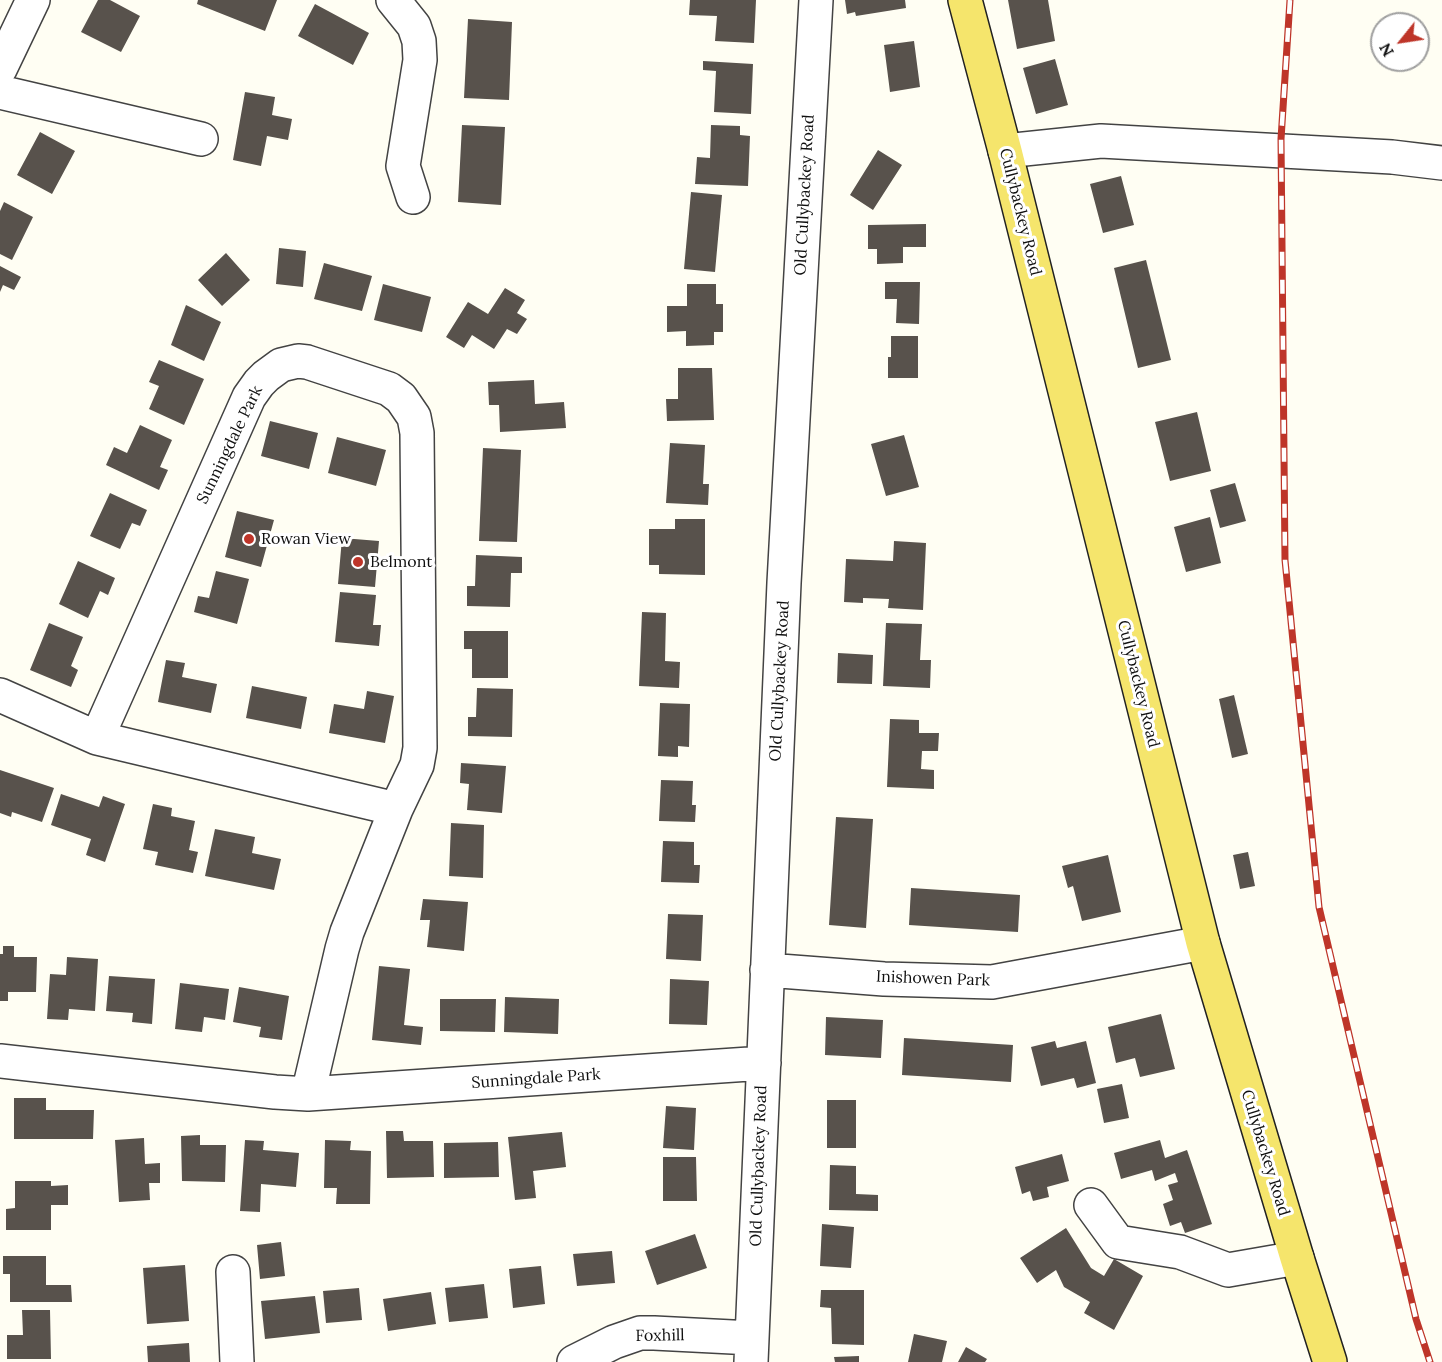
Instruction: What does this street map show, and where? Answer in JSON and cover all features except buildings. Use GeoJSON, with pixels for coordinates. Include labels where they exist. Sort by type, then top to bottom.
{"type":"FeatureCollection","features":[{"type":"Feature","properties":{"kind":"main road","name":"Cullybackey Road"},"geometry":{"type":"LineString","coordinates":[[965,0],[1005,151],[1203,943],[1330,1362]]}},
{"type":"Feature","properties":{"kind":"street"},"geometry":{"type":"LineString","coordinates":[[0,69],[33,0]]}},
{"type":"Feature","properties":{"kind":"street"},"geometry":{"type":"LineString","coordinates":[[393,0],[414,27],[419,41],[418,78],[403,166],[413,197]]}},
{"type":"Feature","properties":{"kind":"street","name":"Old Cullybackey Road"},"geometry":{"type":"LineString","coordinates":[[752,1350],[784,595],[816,0]]}},
{"type":"Feature","properties":{"kind":"street"},"geometry":{"type":"LineString","coordinates":[[0,92],[201,139]]}},
{"type":"Feature","properties":{"kind":"street"},"geometry":{"type":"LineString","coordinates":[[1005,151],[1101,141],[1392,157],[1442,163]]}},
{"type":"Feature","properties":{"kind":"street","name":"Sunningdale Park"},"geometry":{"type":"LineString","coordinates":[[97,738],[249,397],[259,383],[281,365],[298,361],[389,389],[401,398],[417,425],[418,442],[421,740],[417,765],[396,809],[342,949],[308,1094]]}},
{"type":"Feature","properties":{"kind":"street"},"geometry":{"type":"LineString","coordinates":[[0,695],[97,738],[396,809]]}},
{"type":"Feature","properties":{"kind":"street","name":"Inishowen Park"},"geometry":{"type":"LineString","coordinates":[[767,970],[884,979],[992,982],[1203,943]]}},
{"type":"Feature","properties":{"kind":"street","name":"Sunningdale Park"},"geometry":{"type":"LineString","coordinates":[[0,1061],[263,1091],[308,1094],[764,1063]]}},
{"type":"Feature","properties":{"kind":"street"},"geometry":{"type":"LineString","coordinates":[[1091,1205],[1118,1242],[1180,1252],[1228,1270],[1297,1258]]}},
{"type":"Feature","properties":{"kind":"street"},"geometry":{"type":"LineString","coordinates":[[233,1272],[237,1362]]}},
{"type":"Feature","properties":{"kind":"street","name":"Foxhill"},"geometry":{"type":"LineString","coordinates":[[574,1362],[614,1342],[640,1333],[654,1333],[752,1350]]}},
{"type":"Feature","properties":{"kind":"railway"},"geometry":{"type":"LineString","coordinates":[[1290,0],[1281,139],[1285,560],[1319,907],[1416,1319],[1430,1362]]}},
{"type":"Feature","properties":{"kind":"place","name":"Rowan View"},"geometry":{"type":"Point","coordinates":[249,539]}},
{"type":"Feature","properties":{"kind":"place","name":"Belmont"},"geometry":{"type":"Point","coordinates":[358,562]}}]}
